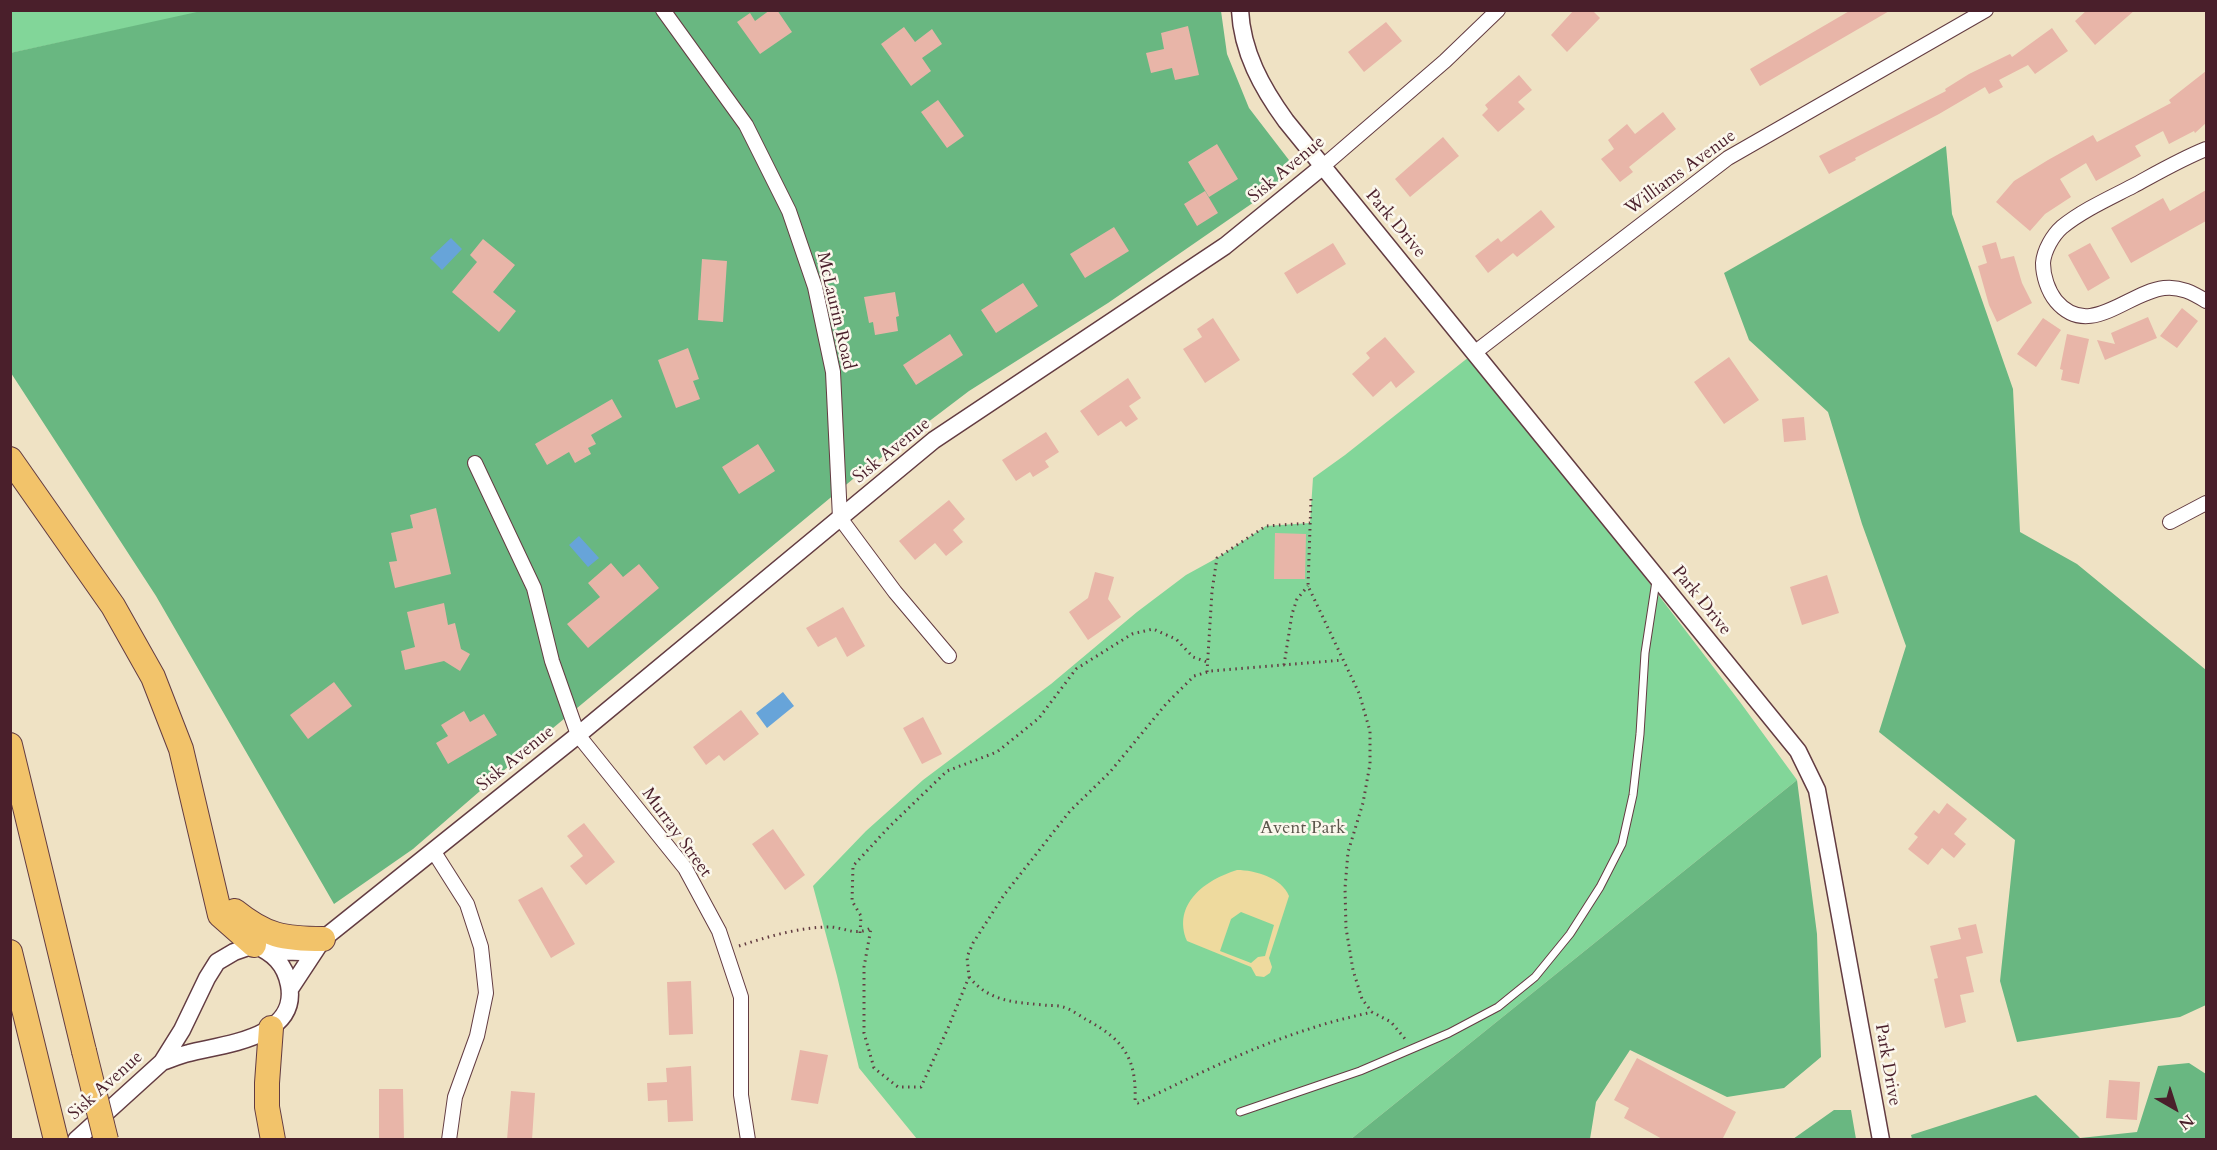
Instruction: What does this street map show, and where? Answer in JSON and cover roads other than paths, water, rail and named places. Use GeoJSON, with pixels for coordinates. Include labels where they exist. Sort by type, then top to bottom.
{"type":"FeatureCollection","features":[{"type":"Feature","properties":{"kind":"highway"},"geometry":{"type":"LineString","coordinates":[[10,459],[113,606],[153,677],[181,749],[212,889],[220,915],[262,948]]}},
{"type":"Feature","properties":{"kind":"highway"},"geometry":{"type":"LineString","coordinates":[[10,745],[106,1140]]}},
{"type":"Feature","properties":{"kind":"highway"},"geometry":{"type":"LineString","coordinates":[[212,889],[233,910],[268,933],[293,939],[323,939]]}},
{"type":"Feature","properties":{"kind":"highway"},"geometry":{"type":"LineString","coordinates":[[10,952],[56,1140]]}},
{"type":"Feature","properties":{"kind":"highway"},"geometry":{"type":"LineString","coordinates":[[272,1028],[267,1107],[273,1140]]}},
{"type":"Feature","properties":{"kind":"street","name":"McLaurin Road"},"geometry":{"type":"LineString","coordinates":[[663,10],[746,125],[789,211],[815,287],[833,372],[840,518]]}},
{"type":"Feature","properties":{"kind":"street","name":"Park Drive"},"geometry":{"type":"LineString","coordinates":[[1240,10],[1248,55],[1267,94],[1322,167],[1395,253],[1798,751],[1817,790],[1881,1140]]}},
{"type":"Feature","properties":{"kind":"street","name":"Sisk Avenue"},"geometry":{"type":"LineString","coordinates":[[76,1140],[162,1062],[182,1030],[217,962],[234,952],[262,948],[301,952],[323,939],[578,735],[934,440],[1226,246],[1445,61],[1498,10]]}},
{"type":"Feature","properties":{"kind":"street","name":"Williams Avenue"},"geometry":{"type":"LineString","coordinates":[[1474,353],[1728,158],[1986,10]]}},
{"type":"Feature","properties":{"kind":"street"},"geometry":{"type":"LineString","coordinates":[[2206,149],[2103,202],[2061,228],[2047,246],[2043,262],[2045,279],[2052,295],[2061,307],[2080,315],[2094,316],[2162,288],[2182,289],[2206,301]]}},
{"type":"Feature","properties":{"kind":"street","name":"Murray Street"},"geometry":{"type":"LineString","coordinates":[[475,463],[534,588],[552,661],[578,735],[685,868],[719,931],[741,997],[741,1095],[748,1140]]}},
{"type":"Feature","properties":{"kind":"street"},"geometry":{"type":"LineString","coordinates":[[2170,522],[2206,502]]}},
{"type":"Feature","properties":{"kind":"street"},"geometry":{"type":"LineString","coordinates":[[840,518],[895,592],[949,656]]}},
{"type":"Feature","properties":{"kind":"street"},"geometry":{"type":"LineString","coordinates":[[434,852],[467,904],[481,947],[486,993],[477,1036],[455,1097],[449,1140]]}},
{"type":"Feature","properties":{"kind":"street","name":"Sisk Avenue"},"geometry":{"type":"LineString","coordinates":[[162,1062],[187,1053],[251,1038],[272,1028],[285,1010],[290,989],[323,939]]}},
{"type":"Feature","properties":{"kind":"street"},"geometry":{"type":"LineString","coordinates":[[262,948],[281,962],[290,989]]}},
{"type":"Feature","properties":{"kind":"lane"},"geometry":{"type":"LineString","coordinates":[[1240,1112],[1360,1071],[1449,1033],[1498,1007],[1535,978],[1570,934],[1600,887],[1622,844],[1633,795],[1640,734],[1645,652],[1657,579]]}},
{"type":"Feature","properties":{"kind":"water"},"geometry":{"type":"Polygon","coordinates":[[[451,238],[462,249],[442,270],[430,258],[451,238]]]}},
{"type":"Feature","properties":{"kind":"water"},"geometry":{"type":"Polygon","coordinates":[[[579,536],[599,558],[588,567],[569,545],[579,536]]]}},
{"type":"Feature","properties":{"kind":"water"},"geometry":{"type":"Polygon","coordinates":[[[783,692],[794,706],[767,728],[756,713],[783,692]]]}},
{"type":"Feature","properties":{"kind":"park label","name":"Avent Park"},"geometry":{"type":"Point","coordinates":[1303,829]}}]}
